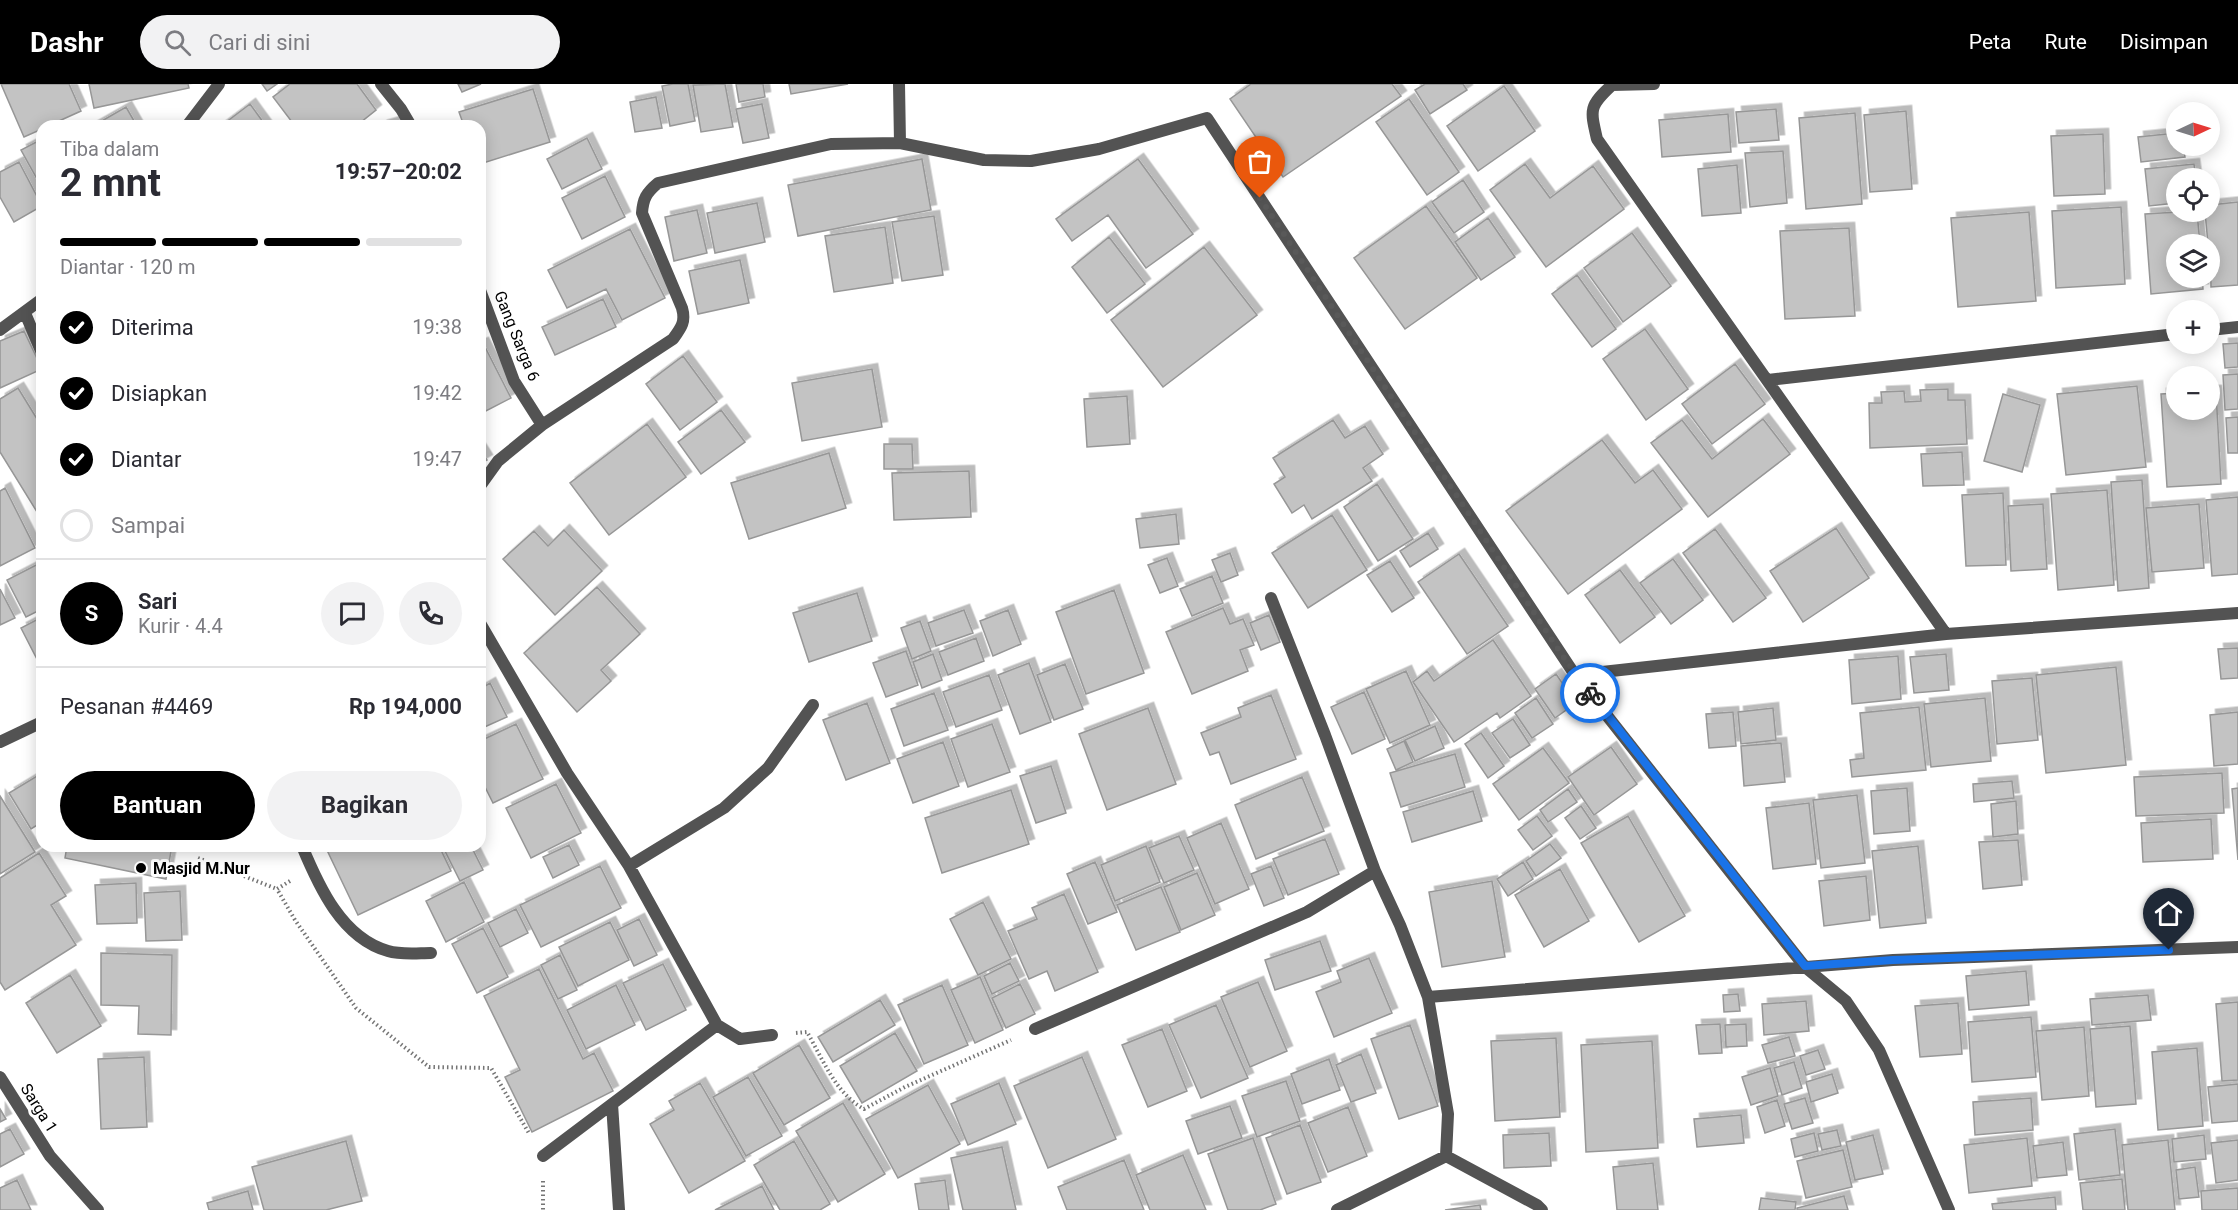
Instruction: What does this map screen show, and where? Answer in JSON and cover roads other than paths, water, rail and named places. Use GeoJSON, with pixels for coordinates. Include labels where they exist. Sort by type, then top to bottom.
{"type":"FeatureCollection","features":[{"type":"Feature","properties":{"kind":"street"},"geometry":{"type":"LineString","coordinates":[[192,120],[219,84]]}},
{"type":"Feature","properties":{"kind":"street"},"geometry":{"type":"LineString","coordinates":[[381,84],[407,120]]}},
{"type":"Feature","properties":{"kind":"street"},"geometry":{"type":"LineString","coordinates":[[899,84],[900,143]]}},
{"type":"Feature","properties":{"kind":"street"},"geometry":{"type":"LineString","coordinates":[[1654,84],[1612,85],[1595,101],[1592,115],[1598,139],[1946,634]]}},
{"type":"Feature","properties":{"kind":"street"},"geometry":{"type":"LineString","coordinates":[[486,478],[498,461],[542,425],[673,339],[683,325],[682,308],[642,213],[643,200],[648,191],[658,183],[831,144],[900,143],[984,160],[1031,161],[1099,149],[1207,118],[1575,675],[1805,966],[1846,1001],[1879,1050],[1948,1210]]}},
{"type":"Feature","properties":{"kind":"street"},"geometry":{"type":"LineString","coordinates":[[0,330],[36,303]]}},
{"type":"Feature","properties":{"kind":"street","name":"Gang Sarga 6"},"geometry":{"type":"LineString","coordinates":[[486,306],[514,381],[542,425]]}},
{"type":"Feature","properties":{"kind":"street"},"geometry":{"type":"LineString","coordinates":[[25,313],[36,339]]}},
{"type":"Feature","properties":{"kind":"street"},"geometry":{"type":"LineString","coordinates":[[2220,329],[2238,327]]}},
{"type":"Feature","properties":{"kind":"street"},"geometry":{"type":"LineString","coordinates":[[1768,380],[2166,335]]}},
{"type":"Feature","properties":{"kind":"street"},"geometry":{"type":"LineString","coordinates":[[1271,598],[1375,871],[1400,925],[1428,997],[1448,1114],[1446,1156]]}},
{"type":"Feature","properties":{"kind":"street"},"geometry":{"type":"LineString","coordinates":[[1575,675],[1946,634],[2238,613]]}},
{"type":"Feature","properties":{"kind":"street"},"geometry":{"type":"LineString","coordinates":[[486,633],[567,773],[629,866],[717,1025],[740,1039],[772,1035]]}},
{"type":"Feature","properties":{"kind":"street"},"geometry":{"type":"LineString","coordinates":[[629,866],[724,808],[768,768],[813,705]]}},
{"type":"Feature","properties":{"kind":"street"},"geometry":{"type":"LineString","coordinates":[[0,742],[36,725]]}},
{"type":"Feature","properties":{"kind":"street"},"geometry":{"type":"LineString","coordinates":[[305,852],[340,919],[365,942],[390,952],[431,953]]}},
{"type":"Feature","properties":{"kind":"street"},"geometry":{"type":"LineString","coordinates":[[1035,1029],[1307,912],[1375,871]]}},
{"type":"Feature","properties":{"kind":"street"},"geometry":{"type":"LineString","coordinates":[[1428,997],[1893,960],[2238,947]]}},
{"type":"Feature","properties":{"kind":"street"},"geometry":{"type":"LineString","coordinates":[[543,1156],[717,1025]]}},
{"type":"Feature","properties":{"kind":"street","name":"Sarga 1"},"geometry":{"type":"LineString","coordinates":[[0,1077],[50,1156],[98,1210]]}},
{"type":"Feature","properties":{"kind":"street"},"geometry":{"type":"LineString","coordinates":[[612,1104],[619,1210]]}},
{"type":"Feature","properties":{"kind":"street"},"geometry":{"type":"LineString","coordinates":[[1337,1210],[1446,1156]]}},
{"type":"Feature","properties":{"kind":"street"},"geometry":{"type":"LineString","coordinates":[[1446,1156],[1542,1210]]}},
{"type":"Feature","properties":{"kind":"place","name":"Masjid M.Nur"},"geometry":{"type":"Point","coordinates":[141,868]}}]}
